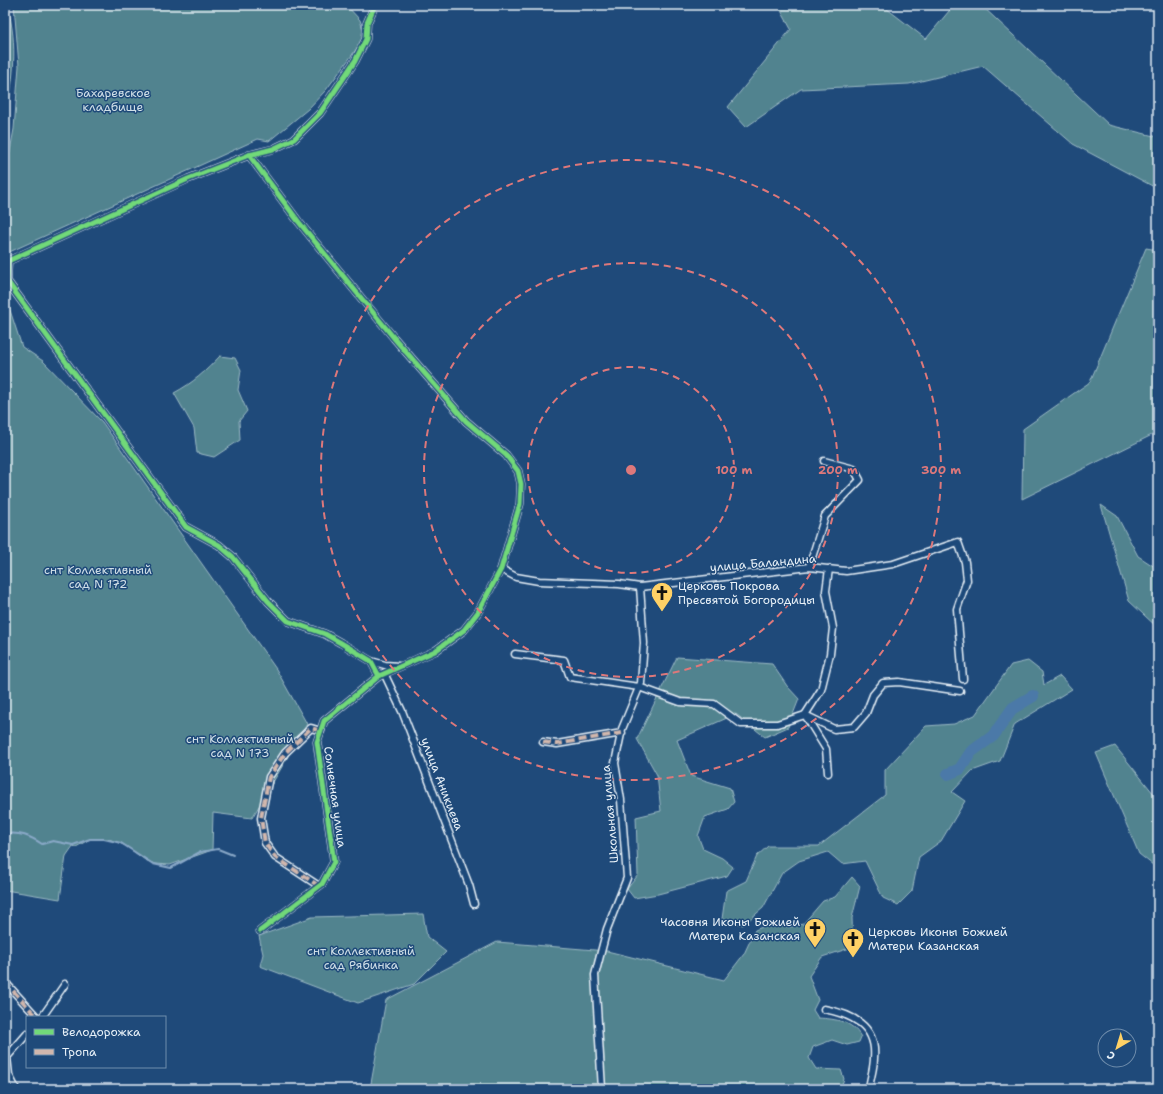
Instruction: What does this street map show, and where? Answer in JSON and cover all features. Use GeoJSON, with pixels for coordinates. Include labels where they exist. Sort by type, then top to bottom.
{"type":"FeatureCollection","features":[{"type":"Feature","properties":{"kind":"street"},"geometry":{"type":"LineString","coordinates":[[375,5],[367,23],[366,39],[362,49],[346,76],[320,113],[294,139],[273,149],[249,155],[188,179],[8,261],[7,281],[186,527],[219,545],[233,556],[268,601],[288,621],[325,634],[371,661],[386,666],[399,666]]}},
{"type":"Feature","properties":{"kind":"street"},"geometry":{"type":"LineString","coordinates":[[249,155],[298,221],[394,338],[466,421],[506,455],[518,471],[521,484],[520,504],[501,569],[478,612],[464,630],[435,651],[381,674],[324,721],[321,731],[310,728],[285,753],[269,777],[261,818],[266,843],[275,857],[319,886],[260,931]]}},
{"type":"Feature","properties":{"kind":"street"},"geometry":{"type":"LineString","coordinates":[[809,567],[825,516],[860,480],[854,469],[824,461]]}},
{"type":"Feature","properties":{"kind":"street","name":"улица Баландина"},"geometry":{"type":"LineString","coordinates":[[501,569],[516,577],[539,581],[619,584],[640,587],[809,567],[846,571],[893,564],[958,542],[965,562],[967,580],[957,609],[963,679]]}},
{"type":"Feature","properties":{"kind":"street"},"geometry":{"type":"LineString","coordinates":[[515,654],[564,660],[570,677],[639,687],[680,702],[714,704],[741,724],[777,724],[805,715],[821,690],[830,654],[833,628],[826,591],[829,569]]}},
{"type":"Feature","properties":{"kind":"street","name":"Школьная улица"},"geometry":{"type":"LineString","coordinates":[[602,1089],[596,975],[607,929],[627,878],[621,800],[615,762],[622,733],[639,687],[644,643],[640,587]]}},
{"type":"Feature","properties":{"kind":"street","name":"улица Аникиева"},"geometry":{"type":"LineString","coordinates":[[371,661],[381,674],[402,711],[469,884],[474,904]]}},
{"type":"Feature","properties":{"kind":"street"},"geometry":{"type":"LineString","coordinates":[[805,715],[834,729],[854,726],[866,713],[873,695],[883,683],[899,682],[960,692]]}},
{"type":"Feature","properties":{"kind":"street"},"geometry":{"type":"LineString","coordinates":[[805,715],[826,749],[828,773]]}},
{"type":"Feature","properties":{"kind":"street","name":"Солнечная улица"},"geometry":{"type":"LineString","coordinates":[[319,886],[334,862],[317,742],[321,731]]}},
{"type":"Feature","properties":{"kind":"street"},"geometry":{"type":"LineString","coordinates":[[543,742],[557,744],[622,733]]}},
{"type":"Feature","properties":{"kind":"street"},"geometry":{"type":"LineString","coordinates":[[5,982],[36,1016]]}},
{"type":"Feature","properties":{"kind":"street"},"geometry":{"type":"LineString","coordinates":[[43,1016],[65,984]]}},
{"type":"Feature","properties":{"kind":"street"},"geometry":{"type":"LineString","coordinates":[[824,1009],[841,1012],[862,1023],[871,1034],[875,1057],[869,1089]]}},
{"type":"Feature","properties":{"kind":"street"},"geometry":{"type":"LineString","coordinates":[[16,1089],[8,1075],[6,1057],[26,1035]]}},
{"type":"Feature","properties":{"kind":"green space"},"geometry":{"type":"Polygon","coordinates":[[[5,5],[7,5],[11,20],[14,64],[5,123],[5,5]]]}},
{"type":"Feature","properties":{"kind":"green space","name":"Бахаревское кладбище"},"geometry":{"type":"Polygon","coordinates":[[[14,5],[346,5],[360,20],[363,30],[363,38],[326,90],[308,109],[269,141],[258,139],[5,254],[5,179],[14,129],[19,66],[14,5]]]}},
{"type":"Feature","properties":{"kind":"green space"},"geometry":{"type":"Polygon","coordinates":[[[778,5],[882,5],[926,39],[954,5],[981,5],[1109,125],[1158,137],[1158,189],[1073,144],[983,66],[909,84],[801,89],[746,127],[728,107],[791,29],[778,5]]]}},
{"type":"Feature","properties":{"kind":"green space"},"geometry":{"type":"Polygon","coordinates":[[[1146,248],[1158,250],[1158,432],[1022,499],[1023,429],[1090,382],[1146,248]]]}},
{"type":"Feature","properties":{"kind":"green space"},"geometry":{"type":"Polygon","coordinates":[[[5,295],[22,347],[43,361],[102,422],[276,669],[307,724],[252,818],[213,813],[212,850],[170,865],[155,864],[145,860],[126,846],[109,839],[90,839],[76,847],[73,846],[66,856],[60,899],[5,890],[5,295]]]}},
{"type":"Feature","properties":{"kind":"green space"},"geometry":{"type":"Polygon","coordinates":[[[220,356],[235,358],[241,370],[238,390],[247,411],[239,421],[240,440],[214,457],[197,453],[194,428],[174,393],[199,376],[220,356]]]}},
{"type":"Feature","properties":{"kind":"green space"},"geometry":{"type":"Polygon","coordinates":[[[1101,505],[1117,516],[1138,556],[1158,569],[1158,628],[1129,601],[1101,505]]]}},
{"type":"Feature","properties":{"kind":"green space"},"geometry":{"type":"Polygon","coordinates":[[[677,657],[772,664],[787,686],[799,699],[788,727],[765,737],[736,714],[677,740],[691,776],[730,788],[734,802],[728,809],[705,817],[698,836],[703,849],[722,858],[733,867],[727,876],[658,894],[634,898],[627,889],[638,875],[636,817],[661,811],[657,775],[637,739],[677,657]]]}},
{"type":"Feature","properties":{"kind":"green space"},"geometry":{"type":"Polygon","coordinates":[[[1028,661],[1042,672],[1044,685],[1060,676],[1072,689],[1015,724],[1000,761],[972,771],[952,792],[965,801],[941,841],[919,857],[912,891],[898,905],[883,898],[865,861],[842,864],[828,852],[799,861],[782,873],[763,908],[743,925],[722,919],[726,891],[746,881],[757,856],[768,846],[819,846],[885,795],[885,770],[926,726],[954,724],[975,715],[1011,665],[1028,661]]]}},
{"type":"Feature","properties":{"kind":"green space"},"geometry":{"type":"Polygon","coordinates":[[[1115,746],[1158,799],[1158,869],[1139,854],[1096,753],[1115,746]]]}},
{"type":"Feature","properties":{"kind":"green space"},"geometry":{"type":"Polygon","coordinates":[[[852,877],[860,886],[852,918],[853,947],[822,957],[809,976],[818,1000],[813,1010],[818,1018],[837,1020],[848,1024],[853,1027],[861,1037],[859,1042],[847,1045],[832,1040],[813,1047],[809,1058],[816,1069],[841,1070],[844,1079],[840,1089],[370,1089],[386,1000],[497,942],[607,951],[724,980],[744,954],[755,930],[774,922],[789,927],[803,924],[823,901],[835,897],[852,877]]]}},
{"type":"Feature","properties":{"kind":"green space","name":"снт Коллективный сад Рябинка"},"geometry":{"type":"Polygon","coordinates":[[[423,914],[427,937],[446,952],[414,984],[358,1003],[260,966],[263,954],[259,936],[312,917],[423,914]]]}},
{"type":"Feature","properties":{"kind":"waterway"},"geometry":{"type":"LineString","coordinates":[[948,774],[960,769],[971,752],[993,736],[1013,708],[1033,696]]}},
{"type":"Feature","properties":{"kind":"waterway"},"geometry":{"type":"LineString","coordinates":[[5,834],[25,835],[42,844],[53,841],[73,845],[90,839],[104,839],[121,843],[153,864],[171,868],[200,852],[218,849],[233,855]]}},
{"type":"Feature","properties":{"kind":"marked path"},"geometry":{"type":"LineString","coordinates":[[319,886],[275,857],[265,843],[261,818],[269,777],[285,753],[311,728],[321,731]]}},
{"type":"Feature","properties":{"kind":"marked path"},"geometry":{"type":"LineString","coordinates":[[543,742],[557,744],[622,733]]}},
{"type":"Feature","properties":{"kind":"marked path"},"geometry":{"type":"LineString","coordinates":[[5,982],[36,1016]]}},
{"type":"Feature","properties":{"kind":"cycle path"},"geometry":{"type":"LineString","coordinates":[[375,5],[367,23],[366,39],[355,61],[320,113],[294,139],[273,149],[249,155],[188,179],[8,261],[7,281],[186,527],[219,545],[233,557],[268,601],[288,621],[325,634],[371,661],[379,676]]}},
{"type":"Feature","properties":{"kind":"cycle path"},"geometry":{"type":"LineString","coordinates":[[249,155],[298,221],[394,338],[466,421],[506,455],[518,471],[521,484],[520,504],[501,569],[478,612],[464,630],[435,651],[379,676],[324,721],[317,742],[334,862],[322,884],[260,931]]}},
{"type":"Feature","properties":{"kind":"place","name":"Церковь Покрова Пресвятой Богородицы"},"geometry":{"type":"Point","coordinates":[662,612]}},
{"type":"Feature","properties":{"kind":"place","name":"Часовня Иконы Божией Матери Казанская"},"geometry":{"type":"Point","coordinates":[815,948]}},
{"type":"Feature","properties":{"kind":"place","name":"Церковь Иконы Божией Матери Казанская"},"geometry":{"type":"Point","coordinates":[853,958]}},
{"type":"Feature","properties":{"kind":"park label","name":"снт Коллективный сад N 172"},"geometry":{"type":"Point","coordinates":[98,577]}},
{"type":"Feature","properties":{"kind":"park label","name":"снт Коллективный сад N 173"},"geometry":{"type":"Point","coordinates":[240,746]}}]}
